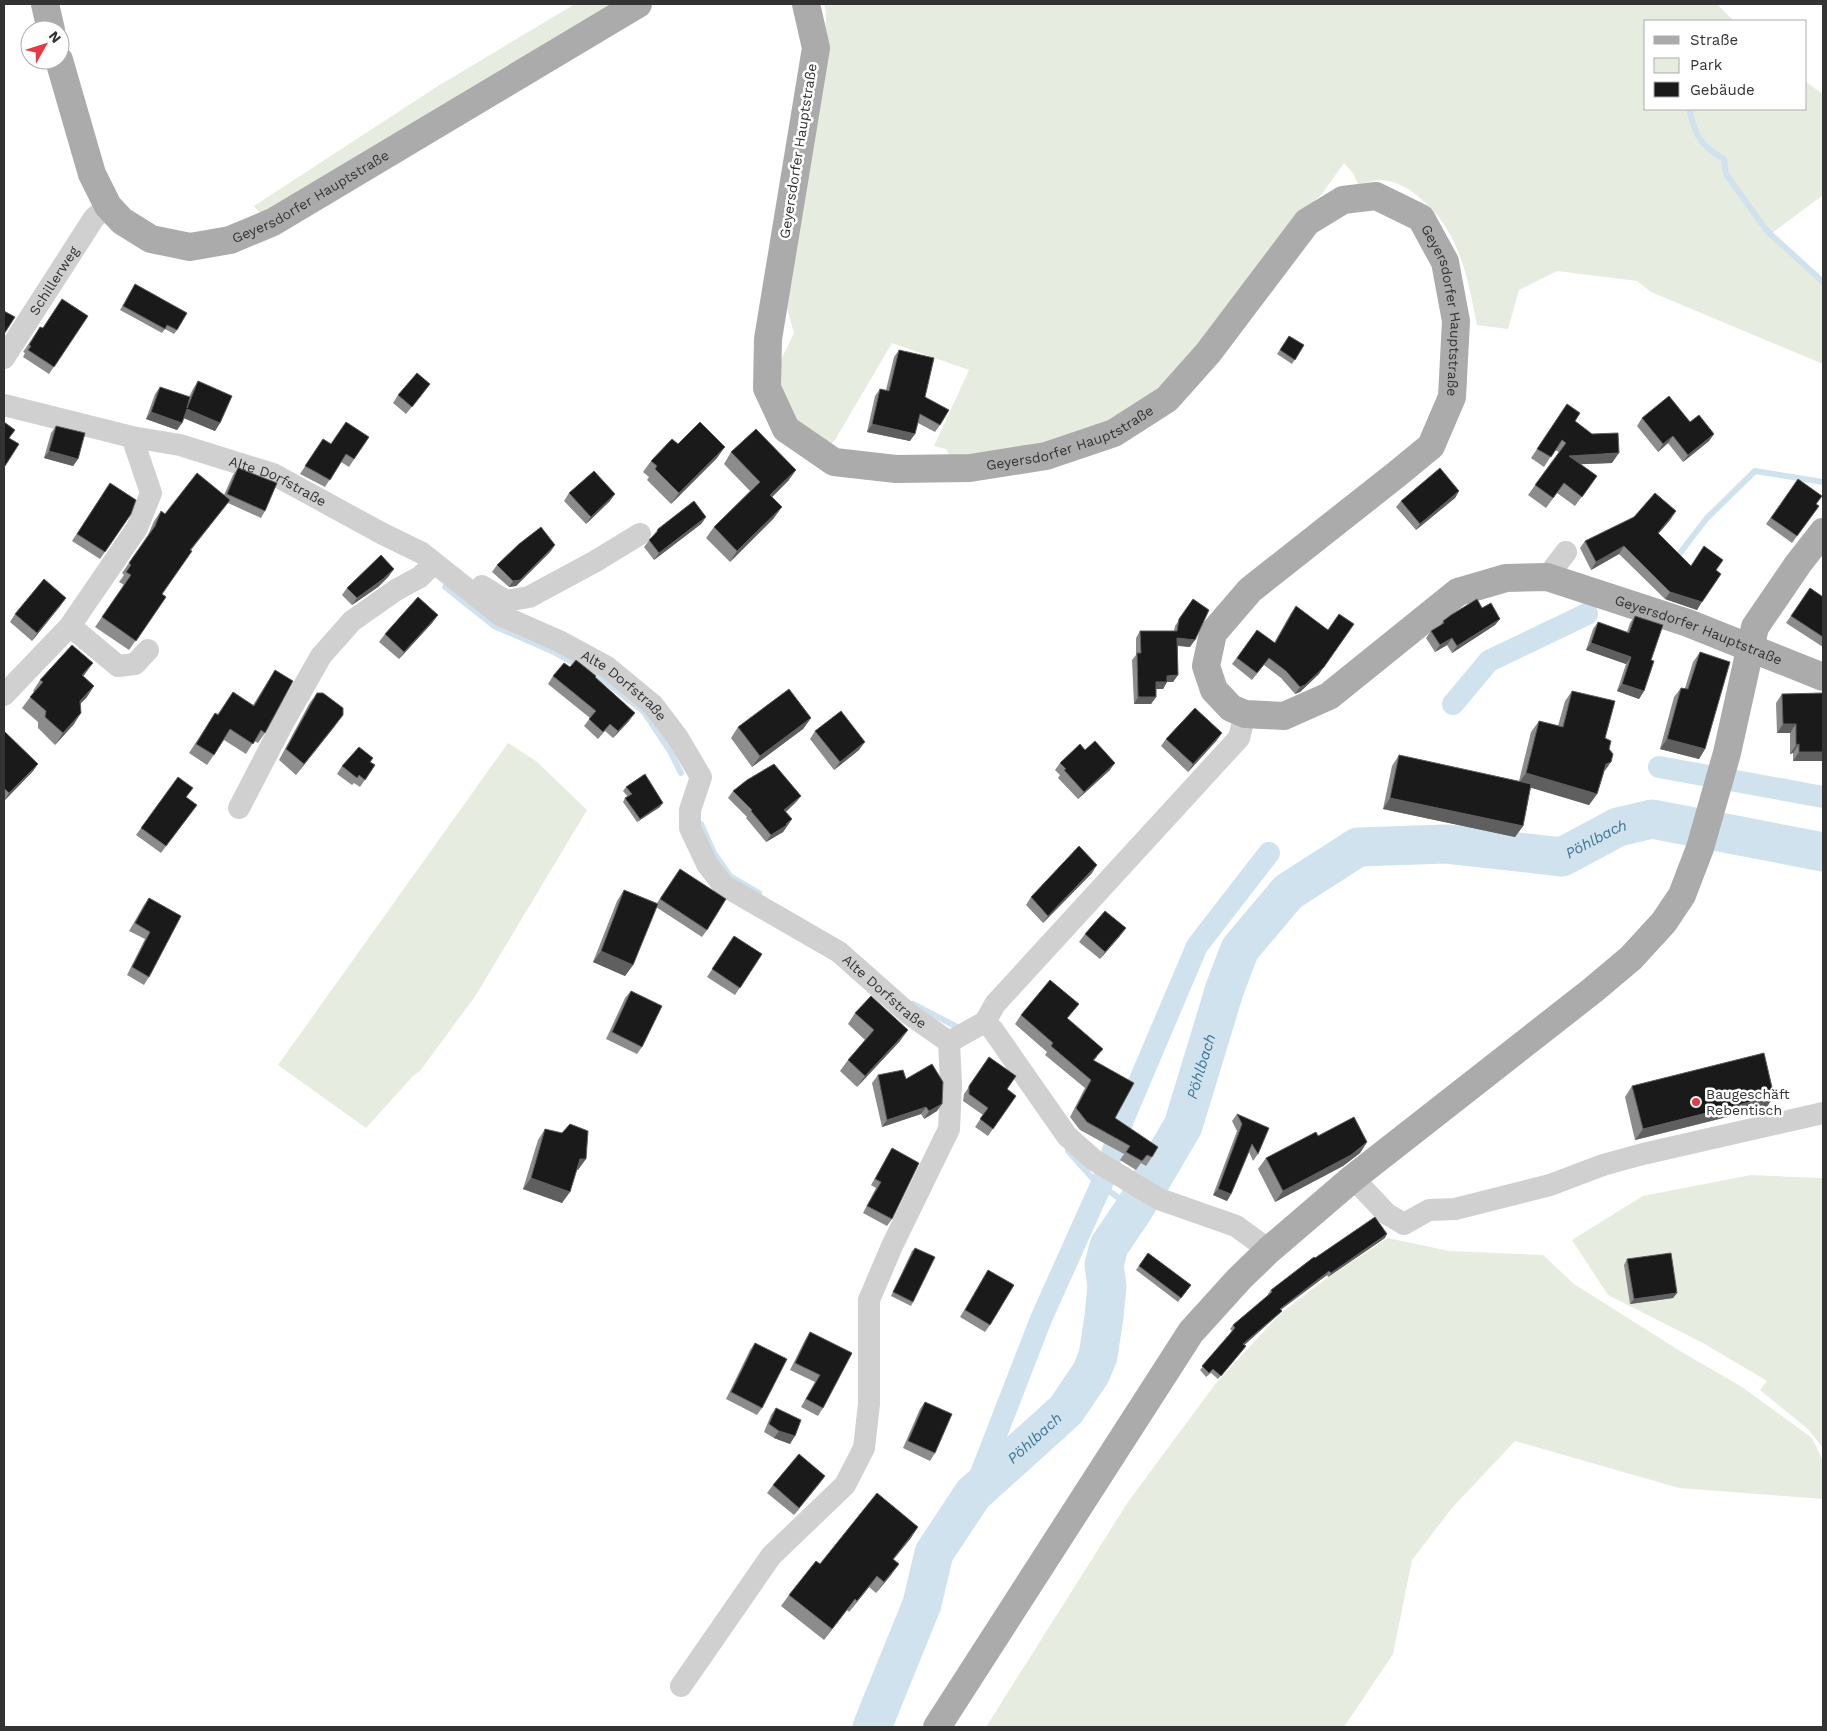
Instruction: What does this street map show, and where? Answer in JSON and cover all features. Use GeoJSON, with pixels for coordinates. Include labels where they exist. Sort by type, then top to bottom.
{"type":"FeatureCollection","features":[{"type":"Feature","properties":{"kind":"main road"},"geometry":{"type":"LineString","coordinates":[[44,4],[48,20]]}},
{"type":"Feature","properties":{"kind":"main road","name":"Geyersdorfer Hauptstraße"},"geometry":{"type":"LineString","coordinates":[[62,70],[92,174],[108,206],[122,221],[151,239],[190,247],[230,240],[273,222],[638,4]]}},
{"type":"Feature","properties":{"kind":"main road","name":"Geyersdorfer Hauptstraße"},"geometry":{"type":"LineString","coordinates":[[806,4],[816,48],[768,339],[767,388],[786,429],[834,462],[896,469],[970,468],[1046,456],[1114,433],[1167,399],[1208,353],[1307,222],[1343,200],[1376,196],[1421,218],[1445,262],[1456,321],[1452,397],[1431,446],[1250,590],[1213,633],[1206,666],[1214,690],[1231,708],[1245,714],[1284,716],[1329,696],[1458,592],[1506,578],[1547,577],[1688,623],[1823,677]]}},
{"type":"Feature","properties":{"kind":"main road"},"geometry":{"type":"LineString","coordinates":[[937,1727],[1191,1332],[1239,1279],[1269,1250],[1352,1178],[1593,990],[1631,958],[1664,922],[1682,895],[1700,848],[1727,753],[1756,627],[1798,564],[1823,532]]}},
{"type":"Feature","properties":{"kind":"street"},"geometry":{"type":"LineString","coordinates":[[58,20],[59,4]]}},
{"type":"Feature","properties":{"kind":"street","name":"Schillerweg"},"geometry":{"type":"LineString","coordinates":[[4,358],[94,218],[108,206]]}},
{"type":"Feature","properties":{"kind":"street","name":"Alte Dorfstraße"},"geometry":{"type":"LineString","coordinates":[[4,405],[132,437],[180,445],[273,474],[422,553],[500,615],[559,641],[607,667],[653,704],[678,738],[701,776],[690,810],[690,828],[707,864],[723,885],[839,952],[909,1014],[949,1042]]}},
{"type":"Feature","properties":{"kind":"street"},"geometry":{"type":"LineString","coordinates":[[4,695],[70,626],[137,528],[151,493],[132,437]]}},
{"type":"Feature","properties":{"kind":"street"},"geometry":{"type":"LineString","coordinates":[[239,808],[321,656],[352,621],[396,590],[439,567],[469,579],[506,601],[529,597],[594,562],[640,534]]}},
{"type":"Feature","properties":{"kind":"street"},"geometry":{"type":"LineString","coordinates":[[1547,577],[1566,552]]}},
{"type":"Feature","properties":{"kind":"street"},"geometry":{"type":"LineString","coordinates":[[70,626],[118,666],[135,664],[148,650]]}},
{"type":"Feature","properties":{"kind":"street"},"geometry":{"type":"LineString","coordinates":[[681,1686],[771,1556],[845,1485],[864,1448],[869,1404],[869,1300],[892,1246],[949,1129],[951,1084],[949,1042],[985,1022],[995,1004],[1239,738],[1245,714]]}},
{"type":"Feature","properties":{"kind":"street"},"geometry":{"type":"LineString","coordinates":[[985,1022],[993,1030],[1067,1136],[1099,1163],[1160,1199],[1236,1226],[1269,1250]]}},
{"type":"Feature","properties":{"kind":"street"},"geometry":{"type":"LineString","coordinates":[[1352,1178],[1387,1214],[1404,1224],[1429,1210],[1464,1207],[1550,1185],[1603,1165],[1642,1154],[1823,1113]]}},
{"type":"Feature","properties":{"kind":"green space"},"geometry":{"type":"Polygon","coordinates":[[[575,4],[613,4],[261,215],[254,206],[438,86],[575,4]]]}},
{"type":"Feature","properties":{"kind":"green space"},"geometry":{"type":"Polygon","coordinates":[[[824,4],[1717,4],[1733,20],[1644,20],[1644,110],[1807,110],[1807,83],[1823,94],[1823,195],[1772,233],[1823,282],[1823,364],[1651,292],[1637,281],[1557,271],[1519,290],[1508,329],[1477,325],[1466,273],[1460,257],[1445,226],[1434,212],[1412,192],[1398,184],[1375,180],[1358,184],[1353,173],[1344,163],[1322,194],[1296,218],[1180,367],[1146,399],[1120,418],[1037,448],[952,460],[946,449],[934,446],[969,370],[892,343],[831,444],[807,431],[793,417],[783,400],[778,366],[794,333],[787,308],[824,63],[826,12],[824,4]]]}},
{"type":"Feature","properties":{"kind":"green space"},"geometry":{"type":"Polygon","coordinates":[[[508,743],[536,761],[587,810],[476,995],[420,1071],[413,1076],[366,1128],[278,1065],[508,743]]]}},
{"type":"Feature","properties":{"kind":"green space"},"geometry":{"type":"Polygon","coordinates":[[[1751,1175],[1823,1178],[1823,1448],[1808,1429],[1760,1390],[1767,1381],[1703,1343],[1608,1295],[1572,1240],[1643,1196],[1751,1175]]]}},
{"type":"Feature","properties":{"kind":"green space"},"geometry":{"type":"Polygon","coordinates":[[[1388,1238],[1449,1251],[1543,1255],[1574,1284],[1680,1351],[1742,1387],[1812,1438],[1823,1461],[1823,1499],[1679,1488],[1515,1441],[1452,1508],[1412,1560],[1393,1654],[1344,1727],[986,1727],[1128,1502],[1216,1383],[1281,1313],[1327,1278],[1388,1238]]]}},
{"type":"Feature","properties":{"kind":"building"},"geometry":{"type":"Polygon","coordinates":[[[135,284],[187,313],[177,330],[167,325],[165,329],[123,306],[135,284]]]}},
{"type":"Feature","properties":{"kind":"building"},"geometry":{"type":"Polygon","coordinates":[[[62,299],[88,316],[54,367],[28,350],[40,327],[43,328],[62,299]]]}},
{"type":"Feature","properties":{"kind":"building"},"geometry":{"type":"Polygon","coordinates":[[[4,311],[15,317],[4,334],[4,311]]]}},
{"type":"Feature","properties":{"kind":"building"},"geometry":{"type":"Polygon","coordinates":[[[1289,336],[1304,345],[1295,360],[1280,350],[1289,336]]]}},
{"type":"Feature","properties":{"kind":"building"},"geometry":{"type":"Polygon","coordinates":[[[899,350],[934,358],[925,397],[949,410],[940,425],[920,414],[915,434],[872,424],[880,389],[889,391],[899,350]]]}},
{"type":"Feature","properties":{"kind":"building"},"geometry":{"type":"Polygon","coordinates":[[[417,373],[430,384],[412,407],[398,395],[417,373]]]}},
{"type":"Feature","properties":{"kind":"building"},"geometry":{"type":"Polygon","coordinates":[[[198,381],[232,396],[220,423],[187,409],[182,423],[151,412],[160,387],[190,397],[187,408],[198,381]]]}},
{"type":"Feature","properties":{"kind":"building"},"geometry":{"type":"Polygon","coordinates":[[[1669,396],[1690,422],[1699,415],[1714,434],[1688,455],[1673,436],[1663,444],[1642,418],[1669,396]]]}},
{"type":"Feature","properties":{"kind":"building"},"geometry":{"type":"Polygon","coordinates":[[[1567,404],[1580,413],[1575,421],[1592,434],[1618,433],[1619,453],[1569,456],[1597,476],[1582,497],[1564,483],[1553,498],[1535,485],[1566,443],[1562,440],[1551,457],[1537,449],[1567,404]]]}},
{"type":"Feature","properties":{"kind":"building"},"geometry":{"type":"Polygon","coordinates":[[[4,422],[15,430],[9,438],[19,444],[5,466],[4,464],[4,422]]]}},
{"type":"Feature","properties":{"kind":"building"},"geometry":{"type":"Polygon","coordinates":[[[346,422],[369,437],[354,459],[346,454],[330,480],[305,466],[323,439],[331,444],[346,422]]]}},
{"type":"Feature","properties":{"kind":"building"},"geometry":{"type":"Polygon","coordinates":[[[700,422],[725,447],[679,493],[655,469],[657,466],[651,461],[672,439],[678,444],[700,422]]]}},
{"type":"Feature","properties":{"kind":"building"},"geometry":{"type":"Polygon","coordinates":[[[56,426],[85,433],[78,459],[49,451],[56,426]]]}},
{"type":"Feature","properties":{"kind":"building"},"geometry":{"type":"Polygon","coordinates":[[[756,429],[796,470],[770,495],[782,507],[737,551],[714,527],[760,482],[731,452],[756,429]]]}},
{"type":"Feature","properties":{"kind":"building"},"geometry":{"type":"Polygon","coordinates":[[[238,468],[277,483],[265,511],[227,494],[238,468]]]}},
{"type":"Feature","properties":{"kind":"building"},"geometry":{"type":"Polygon","coordinates":[[[1440,468],[1459,491],[1420,524],[1401,501],[1440,468]]]}},
{"type":"Feature","properties":{"kind":"building"},"geometry":{"type":"Polygon","coordinates":[[[594,471],[615,494],[591,517],[569,493],[594,471]]]}},
{"type":"Feature","properties":{"kind":"building"},"geometry":{"type":"Polygon","coordinates":[[[197,473],[230,500],[190,550],[192,551],[162,594],[166,597],[136,641],[102,617],[131,575],[126,572],[131,565],[129,563],[155,526],[161,511],[165,514],[197,473]]]}},
{"type":"Feature","properties":{"kind":"building"},"geometry":{"type":"Polygon","coordinates":[[[1798,479],[1822,496],[1816,504],[1819,506],[1797,536],[1771,518],[1798,479]]]}},
{"type":"Feature","properties":{"kind":"building"},"geometry":{"type":"Polygon","coordinates":[[[110,483],[136,500],[131,514],[105,552],[77,534],[110,483]]]}},
{"type":"Feature","properties":{"kind":"building"},"geometry":{"type":"Polygon","coordinates":[[[1655,493],[1676,511],[1658,533],[1691,566],[1704,546],[1723,560],[1716,570],[1721,574],[1702,602],[1670,592],[1624,546],[1596,562],[1585,541],[1634,517],[1655,493]]]}},
{"type":"Feature","properties":{"kind":"building"},"geometry":{"type":"Polygon","coordinates":[[[694,501],[706,517],[659,553],[649,540],[658,529],[694,501]]]}},
{"type":"Feature","properties":{"kind":"building"},"geometry":{"type":"Polygon","coordinates":[[[541,527],[555,545],[520,580],[513,581],[497,565],[519,544],[541,527]]]}},
{"type":"Feature","properties":{"kind":"building"},"geometry":{"type":"Polygon","coordinates":[[[381,555],[394,569],[357,598],[347,588],[381,555]]]}},
{"type":"Feature","properties":{"kind":"building"},"geometry":{"type":"Polygon","coordinates":[[[44,579],[66,598],[37,633],[15,614],[44,579]]]}},
{"type":"Feature","properties":{"kind":"building"},"geometry":{"type":"Polygon","coordinates":[[[1810,588],[1823,597],[1823,637],[1791,616],[1810,588]]]}},
{"type":"Feature","properties":{"kind":"building"},"geometry":{"type":"Polygon","coordinates":[[[418,597],[438,615],[404,652],[385,634],[418,597]]]}},
{"type":"Feature","properties":{"kind":"building"},"geometry":{"type":"Polygon","coordinates":[[[1193,599],[1209,610],[1195,640],[1177,638],[1178,675],[1167,676],[1167,682],[1156,682],[1156,697],[1138,697],[1137,653],[1141,653],[1140,631],[1177,631],[1179,619],[1193,599]]]}},
{"type":"Feature","properties":{"kind":"building"},"geometry":{"type":"Polygon","coordinates":[[[1477,599],[1482,608],[1491,603],[1500,619],[1457,646],[1452,638],[1440,645],[1431,631],[1444,623],[1443,621],[1451,615],[1477,599]]]}},
{"type":"Feature","properties":{"kind":"building"},"geometry":{"type":"Polygon","coordinates":[[[1296,606],[1328,630],[1339,614],[1354,624],[1324,667],[1305,685],[1300,687],[1286,671],[1269,658],[1257,673],[1237,658],[1257,630],[1275,643],[1296,606]]]}},
{"type":"Feature","properties":{"kind":"building"},"geometry":{"type":"Polygon","coordinates":[[[1635,616],[1663,625],[1651,660],[1654,661],[1644,691],[1622,684],[1631,657],[1591,643],[1598,622],[1629,633],[1635,616]]]}},
{"type":"Feature","properties":{"kind":"building"},"geometry":{"type":"Polygon","coordinates":[[[72,645],[93,663],[82,675],[94,686],[80,701],[81,713],[63,733],[45,717],[46,711],[30,697],[43,682],[40,680],[72,645]]]}},
{"type":"Feature","properties":{"kind":"building"},"geometry":{"type":"Polygon","coordinates":[[[1700,652],[1730,662],[1705,749],[1667,739],[1681,688],[1688,689],[1700,652]]]}},
{"type":"Feature","properties":{"kind":"building"},"geometry":{"type":"Polygon","coordinates":[[[576,660],[635,713],[618,731],[610,724],[603,732],[589,719],[596,711],[553,676],[564,663],[570,667],[576,660]]]}},
{"type":"Feature","properties":{"kind":"building"},"geometry":{"type":"Polygon","coordinates":[[[275,670],[293,681],[265,733],[261,730],[253,744],[230,729],[214,755],[196,744],[215,713],[218,715],[233,692],[254,706],[275,670]]]}},
{"type":"Feature","properties":{"kind":"building"},"geometry":{"type":"Polygon","coordinates":[[[789,689],[811,718],[760,756],[738,727],[789,689]]]}},
{"type":"Feature","properties":{"kind":"building"},"geometry":{"type":"Polygon","coordinates":[[[1572,691],[1615,701],[1605,738],[1611,741],[1609,749],[1613,754],[1611,762],[1606,764],[1597,794],[1526,773],[1539,721],[1563,727],[1572,691]]]}},
{"type":"Feature","properties":{"kind":"building"},"geometry":{"type":"Polygon","coordinates":[[[317,693],[323,693],[343,708],[343,715],[304,764],[286,749],[317,693]]]}},
{"type":"Feature","properties":{"kind":"building"},"geometry":{"type":"Polygon","coordinates":[[[1823,693],[1823,752],[1799,752],[1799,744],[1796,745],[1796,724],[1783,724],[1782,694],[1823,693]]]}},
{"type":"Feature","properties":{"kind":"building"},"geometry":{"type":"Polygon","coordinates":[[[1195,708],[1222,733],[1193,764],[1166,739],[1195,708]]]}},
{"type":"Feature","properties":{"kind":"building"},"geometry":{"type":"Polygon","coordinates":[[[841,711],[865,742],[840,762],[815,731],[841,711]]]}},
{"type":"Feature","properties":{"kind":"building"},"geometry":{"type":"Polygon","coordinates":[[[4,731],[38,764],[9,793],[4,788],[4,731]]]}},
{"type":"Feature","properties":{"kind":"building"},"geometry":{"type":"Polygon","coordinates":[[[1095,741],[1115,763],[1084,792],[1060,763],[1080,744],[1085,750],[1095,741]]]}},
{"type":"Feature","properties":{"kind":"building"},"geometry":{"type":"Polygon","coordinates":[[[359,747],[373,758],[370,762],[375,765],[365,780],[359,775],[357,778],[342,766],[359,747]]]}},
{"type":"Feature","properties":{"kind":"building"},"geometry":{"type":"Polygon","coordinates":[[[1399,755],[1531,784],[1523,826],[1390,798],[1399,755]]]}},
{"type":"Feature","properties":{"kind":"building"},"geometry":{"type":"Polygon","coordinates":[[[774,764],[801,796],[784,810],[792,819],[787,825],[771,835],[752,810],[733,791],[774,764]]]}},
{"type":"Feature","properties":{"kind":"building"},"geometry":{"type":"Polygon","coordinates":[[[645,774],[663,803],[640,819],[625,798],[632,794],[626,787],[645,774]]]}},
{"type":"Feature","properties":{"kind":"building"},"geometry":{"type":"Polygon","coordinates":[[[178,777],[193,788],[186,797],[197,805],[166,846],[141,828],[178,777]]]}},
{"type":"Feature","properties":{"kind":"building"},"geometry":{"type":"Polygon","coordinates":[[[1079,846],[1097,865],[1048,916],[1031,897],[1079,846]]]}},
{"type":"Feature","properties":{"kind":"building"},"geometry":{"type":"Polygon","coordinates":[[[680,869],[726,899],[707,930],[660,899],[680,869]]]}},
{"type":"Feature","properties":{"kind":"building"},"geometry":{"type":"Polygon","coordinates":[[[624,890],[658,904],[633,965],[601,951],[624,890]]]}},
{"type":"Feature","properties":{"kind":"building"},"geometry":{"type":"Polygon","coordinates":[[[149,898],[181,916],[149,977],[132,967],[150,932],[135,923],[149,898]]]}},
{"type":"Feature","properties":{"kind":"building"},"geometry":{"type":"Polygon","coordinates":[[[1105,911],[1126,928],[1105,952],[1085,934],[1105,911]]]}},
{"type":"Feature","properties":{"kind":"building"},"geometry":{"type":"Polygon","coordinates":[[[734,936],[762,954],[740,988],[712,969],[734,936]]]}},
{"type":"Feature","properties":{"kind":"building"},"geometry":{"type":"Polygon","coordinates":[[[1050,980],[1079,1004],[1067,1018],[1103,1049],[1093,1060],[1134,1083],[1115,1118],[1158,1147],[1152,1157],[1147,1155],[1142,1161],[1126,1152],[1130,1146],[1087,1122],[1076,1108],[1091,1080],[1051,1046],[1053,1043],[1021,1015],[1050,980]]]}},
{"type":"Feature","properties":{"kind":"building"},"geometry":{"type":"Polygon","coordinates":[[[631,991],[662,1006],[642,1047],[612,1032],[631,991]]]}},
{"type":"Feature","properties":{"kind":"building"},"geometry":{"type":"Polygon","coordinates":[[[871,996],[908,1030],[865,1076],[848,1060],[874,1030],[855,1013],[871,996]]]}},
{"type":"Feature","properties":{"kind":"building","name":"Baugeschäft Rebentisch"},"geometry":{"type":"Polygon","coordinates":[[[1764,1053],[1774,1096],[1643,1129],[1632,1086],[1764,1053]]]}},
{"type":"Feature","properties":{"kind":"building"},"geometry":{"type":"Polygon","coordinates":[[[989,1057],[1016,1076],[1007,1089],[1016,1096],[993,1129],[980,1119],[988,1108],[969,1094],[969,1086],[989,1057]]]}},
{"type":"Feature","properties":{"kind":"building"},"geometry":{"type":"Polygon","coordinates":[[[932,1064],[943,1082],[942,1104],[929,1111],[926,1107],[887,1120],[878,1075],[903,1070],[906,1079],[932,1064]]]}},
{"type":"Feature","properties":{"kind":"building"},"geometry":{"type":"Polygon","coordinates":[[[1237,1114],[1269,1128],[1258,1154],[1252,1144],[1231,1194],[1218,1189],[1242,1124],[1237,1114]]]}},
{"type":"Feature","properties":{"kind":"building"},"geometry":{"type":"Polygon","coordinates":[[[1354,1117],[1367,1142],[1351,1155],[1283,1191],[1266,1158],[1316,1132],[1318,1136],[1354,1117]]]}},
{"type":"Feature","properties":{"kind":"building"},"geometry":{"type":"Polygon","coordinates":[[[570,1124],[588,1131],[586,1159],[580,1159],[570,1192],[531,1178],[545,1129],[562,1133],[570,1124]]]}},
{"type":"Feature","properties":{"kind":"building"},"geometry":{"type":"Polygon","coordinates":[[[892,1148],[919,1163],[892,1219],[867,1206],[881,1182],[875,1179],[892,1148]]]}},
{"type":"Feature","properties":{"kind":"building"},"geometry":{"type":"Polygon","coordinates":[[[1375,1217],[1387,1234],[1331,1273],[1329,1271],[1280,1309],[1282,1311],[1243,1344],[1246,1346],[1221,1376],[1213,1369],[1209,1373],[1202,1366],[1235,1328],[1233,1325],[1272,1292],[1271,1290],[1314,1257],[1375,1217]]]}},
{"type":"Feature","properties":{"kind":"building"},"geometry":{"type":"Polygon","coordinates":[[[915,1248],[935,1257],[913,1302],[893,1292],[915,1248]]]}},
{"type":"Feature","properties":{"kind":"building"},"geometry":{"type":"Polygon","coordinates":[[[1148,1253],[1191,1285],[1181,1298],[1139,1266],[1148,1253]]]}},
{"type":"Feature","properties":{"kind":"building"},"geometry":{"type":"Polygon","coordinates":[[[1671,1253],[1677,1293],[1634,1299],[1627,1259],[1671,1253]]]}},
{"type":"Feature","properties":{"kind":"building"},"geometry":{"type":"Polygon","coordinates":[[[988,1270],[1014,1285],[990,1325],[965,1310],[988,1270]]]}},
{"type":"Feature","properties":{"kind":"building"},"geometry":{"type":"Polygon","coordinates":[[[810,1332],[852,1353],[823,1408],[806,1399],[820,1375],[795,1363],[810,1332]]]}},
{"type":"Feature","properties":{"kind":"building"},"geometry":{"type":"Polygon","coordinates":[[[755,1343],[787,1359],[762,1408],[731,1392],[755,1343]]]}},
{"type":"Feature","properties":{"kind":"building"},"geometry":{"type":"Polygon","coordinates":[[[925,1402],[952,1414],[935,1453],[908,1441],[925,1402]]]}},
{"type":"Feature","properties":{"kind":"building"},"geometry":{"type":"Polygon","coordinates":[[[776,1408],[801,1420],[795,1436],[779,1431],[769,1424],[776,1408]]]}},
{"type":"Feature","properties":{"kind":"building"},"geometry":{"type":"Polygon","coordinates":[[[799,1454],[825,1476],[799,1508],[773,1485],[799,1454]]]}},
{"type":"Feature","properties":{"kind":"building"},"geometry":{"type":"Polygon","coordinates":[[[877,1493],[918,1527],[893,1559],[899,1564],[884,1582],[877,1576],[857,1601],[855,1599],[832,1629],[789,1595],[816,1561],[820,1564],[877,1493]]]}},
{"type":"Feature","properties":{"kind":"waterway"},"geometry":{"type":"LineString","coordinates":[[1689,110],[1700,139],[1709,149],[1724,159],[1726,174],[1767,231],[1823,282]]}},
{"type":"Feature","properties":{"kind":"waterway"},"geometry":{"type":"LineString","coordinates":[[1674,561],[1706,519],[1755,471],[1823,482]]}},
{"type":"Feature","properties":{"kind":"waterway"},"geometry":{"type":"LineString","coordinates":[[445,587],[494,626],[554,652],[598,676],[644,712],[670,751],[681,773]]}},
{"type":"Feature","properties":{"kind":"waterway"},"geometry":{"type":"LineString","coordinates":[[1453,704],[1489,661],[1587,614]]}},
{"type":"Feature","properties":{"kind":"waterway"},"geometry":{"type":"LineString","coordinates":[[1659,767],[1823,797]]}},
{"type":"Feature","properties":{"kind":"waterway","name":"Pöhlbach"},"geometry":{"type":"LineString","coordinates":[[872,1727],[922,1604],[934,1553],[973,1494],[1066,1410],[1091,1373],[1098,1356],[1104,1317],[1107,1286],[1104,1265],[1109,1246],[1134,1209],[1183,1126],[1225,988],[1240,949],[1288,892],[1358,847],[1446,844],[1562,857],[1618,827],[1652,819],[1823,852]]}},
{"type":"Feature","properties":{"kind":"waterway"},"geometry":{"type":"LineString","coordinates":[[701,824],[714,853],[730,876],[759,893]]}},
{"type":"Feature","properties":{"kind":"waterway"},"geometry":{"type":"LineString","coordinates":[[973,1494],[1041,1319],[1103,1181],[1123,1120],[1197,946],[1269,853]]}},
{"type":"Feature","properties":{"kind":"waterway"},"geometry":{"type":"LineString","coordinates":[[913,1004],[959,1028]]}},
{"type":"Feature","properties":{"kind":"waterway"},"geometry":{"type":"LineString","coordinates":[[1068,1151],[1094,1180],[1134,1209]]}},
{"type":"Feature","properties":{"kind":"place","name":"Baugeschäft Rebentisch"},"geometry":{"type":"Point","coordinates":[1696,1102]}}]}
